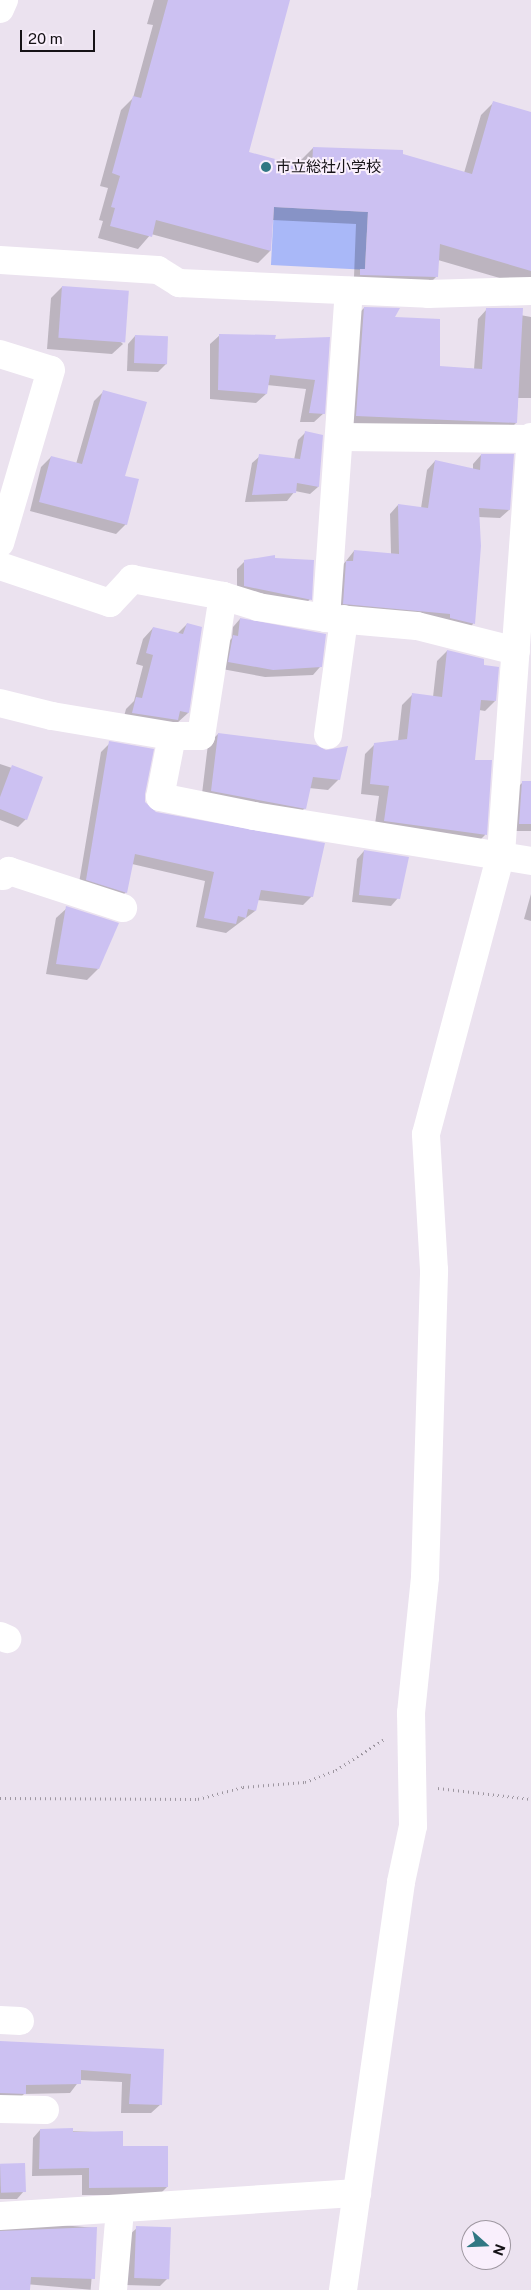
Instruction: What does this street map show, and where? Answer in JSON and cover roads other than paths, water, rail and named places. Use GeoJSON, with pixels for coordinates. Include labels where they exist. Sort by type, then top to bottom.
{"type":"FeatureCollection","features":[{"type":"Feature","properties":{"kind":"main road"},"geometry":{"type":"LineString","coordinates":[[0,9],[4,0]]}},
{"type":"Feature","properties":{"kind":"main road"},"geometry":{"type":"LineString","coordinates":[[0,260],[158,270],[179,283],[428,294],[531,291]]}},
{"type":"Feature","properties":{"kind":"main road"},"geometry":{"type":"LineString","coordinates":[[328,736],[349,291]]}},
{"type":"Feature","properties":{"kind":"main road"},"geometry":{"type":"LineString","coordinates":[[0,354],[51,370],[0,543]]}},
{"type":"Feature","properties":{"kind":"main road"},"geometry":{"type":"LineString","coordinates":[[341,437],[531,438],[501,854],[426,1134],[434,1280],[425,1577],[411,1719],[413,1826],[401,1882],[343,2290]]}},
{"type":"Feature","properties":{"kind":"main road"},"geometry":{"type":"LineString","coordinates":[[0,566],[110,603],[132,579],[223,596],[258,607],[335,618],[417,626],[516,651]]}},
{"type":"Feature","properties":{"kind":"main road"},"geometry":{"type":"LineString","coordinates":[[0,703],[52,716],[172,736],[201,736],[223,596]]}},
{"type":"Feature","properties":{"kind":"main road"},"geometry":{"type":"LineString","coordinates":[[172,736],[160,797],[254,816],[501,854],[531,861]]}},
{"type":"Feature","properties":{"kind":"main road"},"geometry":{"type":"LineString","coordinates":[[1,879],[9,871],[123,908]]}},
{"type":"Feature","properties":{"kind":"main road"},"geometry":{"type":"LineString","coordinates":[[0,2109],[45,2110]]}},
{"type":"Feature","properties":{"kind":"main road"},"geometry":{"type":"LineString","coordinates":[[0,2216],[120,2210],[357,2193]]}},
{"type":"Feature","properties":{"kind":"main road"},"geometry":{"type":"LineString","coordinates":[[114,2290],[120,2210]]}},
{"type":"Feature","properties":{"kind":"water"},"geometry":{"type":"Polygon","coordinates":[[[274,207],[368,212],[365,270],[271,265],[274,207]]]}},
{"type":"Feature","properties":{"kind":"place","name":"市立総社小学校"},"geometry":{"type":"Point","coordinates":[266,167]}}]}
